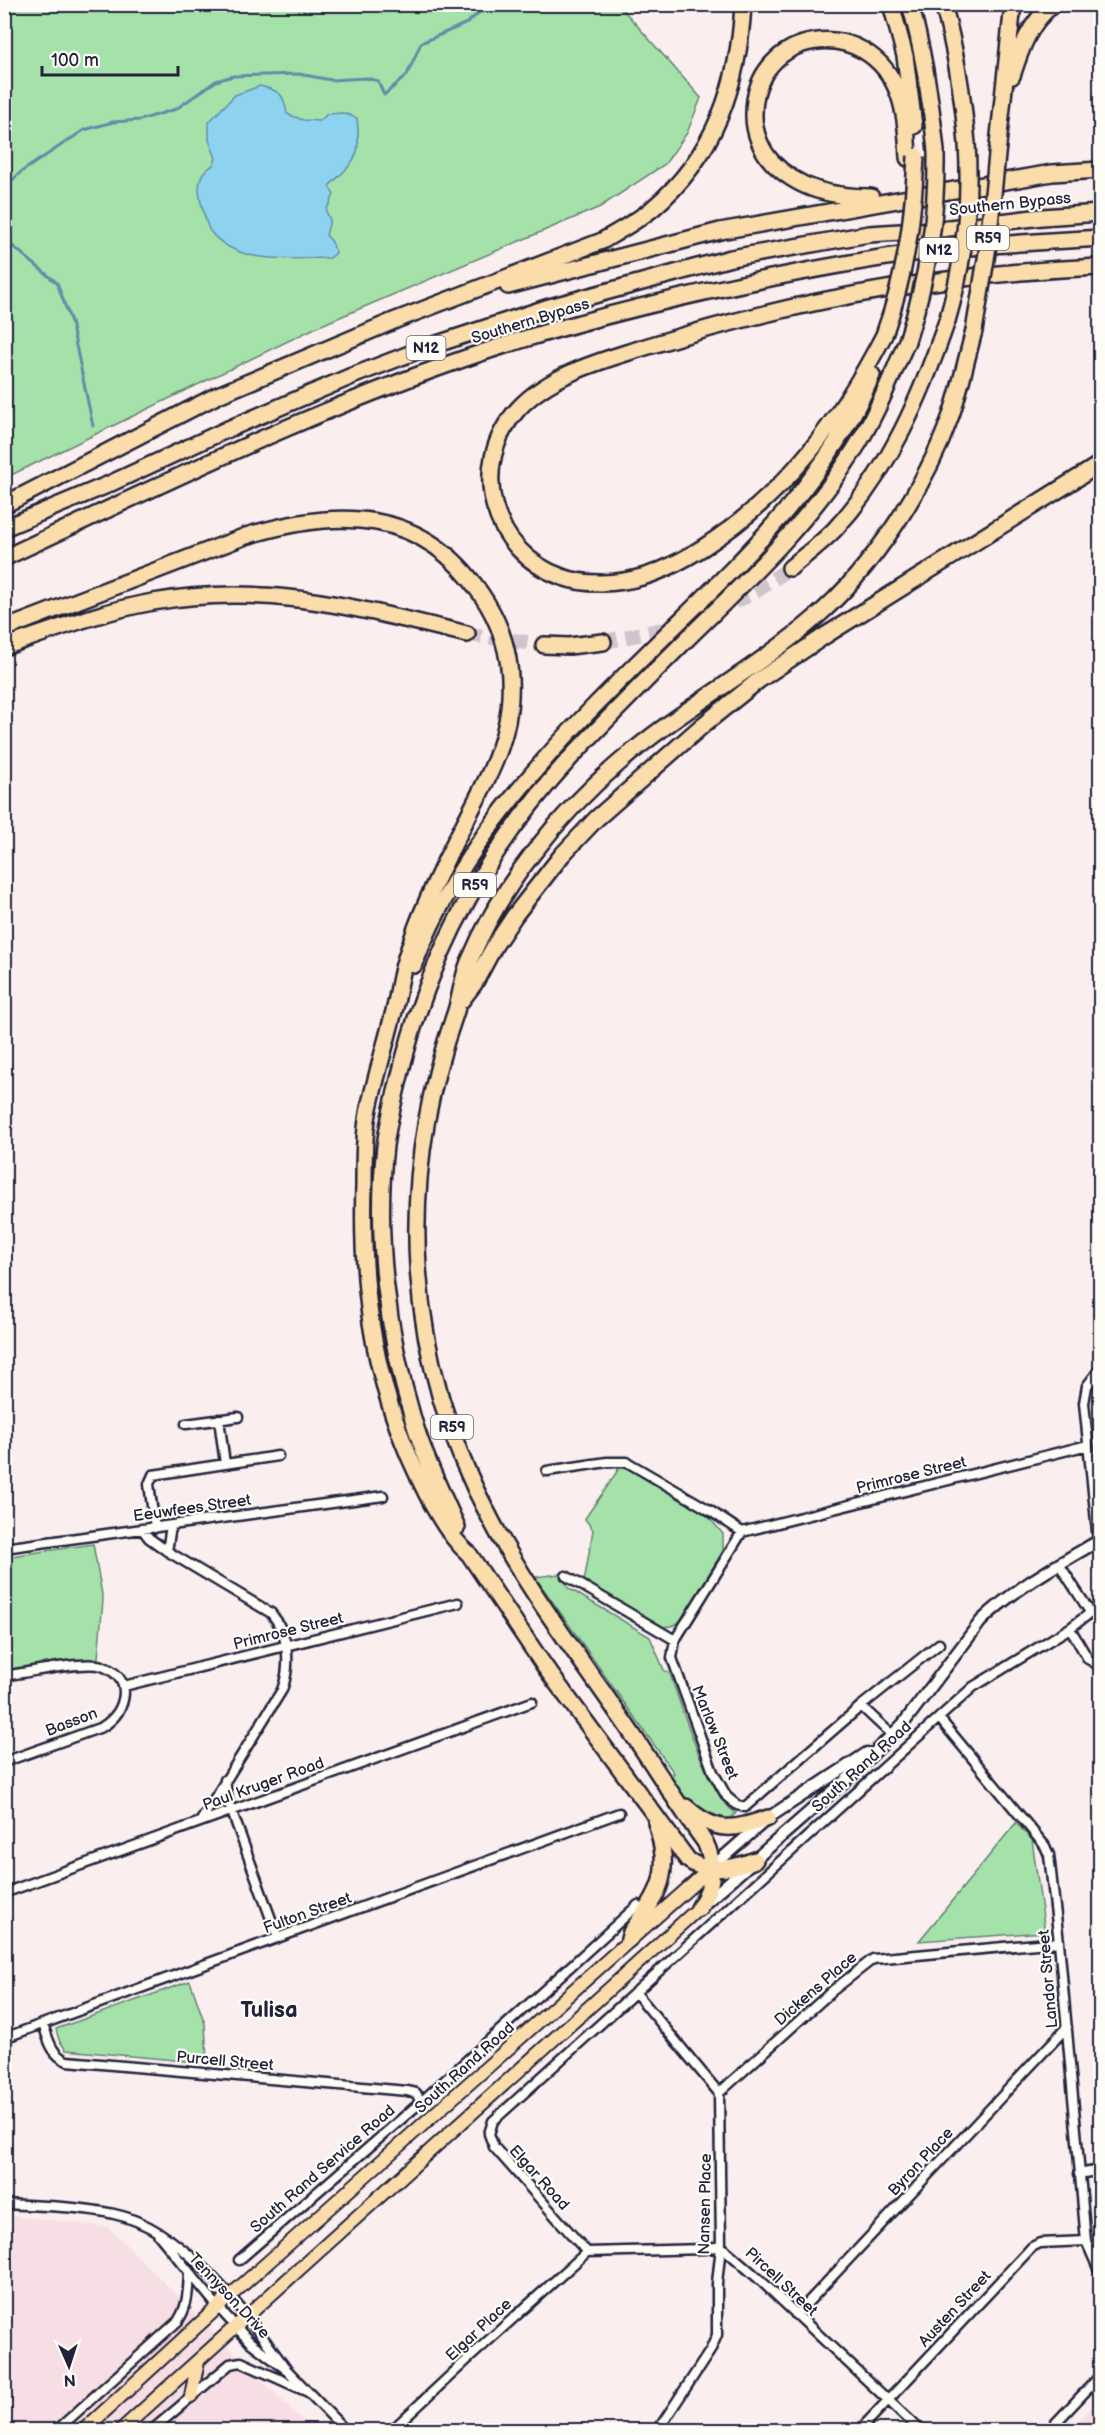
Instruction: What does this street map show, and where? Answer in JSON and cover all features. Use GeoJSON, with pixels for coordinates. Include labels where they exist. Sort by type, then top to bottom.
{"type":"FeatureCollection","features":[{"type":"Feature","properties":{"kind":"highway"},"geometry":{"type":"LineString","coordinates":[[4,505],[218,395],[332,346],[602,241],[651,210],[672,190],[699,158],[722,113],[737,60],[743,4]]}},
{"type":"Feature","properties":{"kind":"highway"},"geometry":{"type":"LineString","coordinates":[[398,997],[453,884],[524,783],[601,699],[710,593],[768,532],[809,484],[856,408],[876,364],[904,273],[915,201],[911,88],[891,4]]}},
{"type":"Feature","properties":{"kind":"highway","name":"R59"},"geometry":{"type":"LineString","coordinates":[[652,1811],[558,1685],[469,1554],[431,1470],[413,1420],[388,1302],[383,1252],[384,1160],[390,1113],[411,1034],[429,980],[449,933],[472,889],[511,829],[532,802],[636,690],[767,561],[820,499],[855,450],[868,426],[907,341],[925,281],[932,240],[936,198],[936,151],[931,95],[923,50],[910,4]]}},
{"type":"Feature","properties":{"kind":"highway"},"geometry":{"type":"LineString","coordinates":[[790,568],[833,531],[884,464],[921,391],[947,321],[957,283],[967,216],[967,144],[963,95],[943,4]]}},
{"type":"Feature","properties":{"kind":"highway","name":"R59"},"geometry":{"type":"LineString","coordinates":[[673,1795],[537,1597],[489,1517],[462,1456],[430,1357],[417,1261],[417,1192],[420,1160],[444,1044],[458,1006],[468,965],[495,910],[535,851],[562,818],[624,759],[815,618],[857,575],[869,559],[902,513],[933,456],[950,419],[974,331],[987,253],[1013,4]]}},
{"type":"Feature","properties":{"kind":"highway"},"geometry":{"type":"LineString","coordinates":[[1002,106],[1024,41],[1033,25],[1053,4]]}},
{"type":"Feature","properties":{"kind":"highway"},"geometry":{"type":"LineString","coordinates":[[912,157],[899,95],[883,66],[866,51],[837,40],[809,42],[793,48],[774,63],[758,86],[754,103],[755,127],[759,142],[768,158],[781,172],[802,185],[834,195],[915,201]]}},
{"type":"Feature","properties":{"kind":"highway"},"geometry":{"type":"LineString","coordinates":[[332,346],[508,286],[720,231],[915,201],[1101,161]]}},
{"type":"Feature","properties":{"kind":"highway"},"geometry":{"type":"LineString","coordinates":[[1052,173],[1101,171]]}},
{"type":"Feature","properties":{"kind":"highway","name":"Southern Bypass"},"geometry":{"type":"LineString","coordinates":[[4,528],[107,485],[226,430],[352,376],[424,348],[569,302],[731,258],[869,234],[1101,213]]}},
{"type":"Feature","properties":{"kind":"highway","name":"Southern Bypass"},"geometry":{"type":"LineString","coordinates":[[4,558],[244,447],[348,403],[519,341],[585,321],[630,308],[733,285],[854,263],[936,250],[1101,238]]}},
{"type":"Feature","properties":{"kind":"highway"},"geometry":{"type":"LineString","coordinates":[[883,337],[834,419],[783,484],[726,532],[673,565],[645,576],[626,580],[592,583],[574,581],[559,576],[532,561],[510,540],[496,515],[491,490],[492,464],[501,435],[509,420],[520,407],[547,386],[604,360],[731,322],[922,283],[1033,271],[1101,267]]}},
{"type":"Feature","properties":{"kind":"highway"},"geometry":{"type":"LineString","coordinates":[[458,1006],[474,984],[514,915],[562,855],[596,819],[703,725],[759,680],[826,635],[1101,464]]}},
{"type":"Feature","properties":{"kind":"highway"},"geometry":{"type":"LineString","coordinates":[[4,629],[246,536],[296,522],[333,518],[378,521],[419,536],[436,546],[469,574],[493,611],[506,644],[510,672],[506,729],[494,765],[439,875],[403,966],[398,997],[368,1111],[363,1201],[363,1256],[367,1303],[379,1370],[397,1426],[418,1476],[448,1529],[469,1554]]}},
{"type":"Feature","properties":{"kind":"highway"},"geometry":{"type":"LineString","coordinates":[[4,647],[134,606],[185,597],[231,594],[312,599],[467,634]]}},
{"type":"Feature","properties":{"kind":"highway"},"geometry":{"type":"LineString","coordinates":[[544,645],[569,646],[603,642]]}},
{"type":"Feature","properties":{"kind":"highway"},"geometry":{"type":"LineString","coordinates":[[673,1795],[697,1817],[717,1826],[739,1827],[768,1818]]}},
{"type":"Feature","properties":{"kind":"highway"},"geometry":{"type":"LineString","coordinates":[[673,1795],[705,1842],[711,1857],[710,1889],[699,1908]]}},
{"type":"Feature","properties":{"kind":"highway"},"geometry":{"type":"LineString","coordinates":[[652,1811],[688,1860],[696,1865],[728,1869],[755,1860]]}},
{"type":"Feature","properties":{"kind":"highway"},"geometry":{"type":"LineString","coordinates":[[629,1939],[631,1932],[657,1895],[662,1882],[663,1847],[652,1811]]}},
{"type":"Feature","properties":{"kind":"main road","name":"South Rand Road"},"geometry":{"type":"LineString","coordinates":[[84,2430],[230,2296],[629,1939],[768,1818],[892,1735],[925,1698],[981,1621],[1007,1598],[1100,1540]]}},
{"type":"Feature","properties":{"kind":"main road","name":"South Rand Road"},"geometry":{"type":"LineString","coordinates":[[121,2430],[699,1908],[854,1773],[880,1745]]}},
{"type":"Feature","properties":{"kind":"main road"},"geometry":{"type":"LineString","coordinates":[[191,2396],[198,2361]]}},
{"type":"Feature","properties":{"kind":"street"},"geometry":{"type":"LineString","coordinates":[[1100,1540],[1084,1403],[1089,1382],[1101,1369]]}},
{"type":"Feature","properties":{"kind":"street"},"geometry":{"type":"LineString","coordinates":[[186,1424],[238,1416]]}},
{"type":"Feature","properties":{"kind":"street"},"geometry":{"type":"LineString","coordinates":[[219,1419],[225,1464]]}},
{"type":"Feature","properties":{"kind":"street","name":"Primrose Street"},"geometry":{"type":"LineString","coordinates":[[742,1532],[1088,1445]]}},
{"type":"Feature","properties":{"kind":"street"},"geometry":{"type":"LineString","coordinates":[[155,1528],[149,1484],[153,1475],[278,1456]]}},
{"type":"Feature","properties":{"kind":"street"},"geometry":{"type":"LineString","coordinates":[[547,1471],[607,1462],[627,1462],[742,1532],[675,1640],[566,1576]]}},
{"type":"Feature","properties":{"kind":"street","name":"Eeuwfees Street"},"geometry":{"type":"LineString","coordinates":[[4,1548],[383,1496]]}},
{"type":"Feature","properties":{"kind":"street"},"geometry":{"type":"LineString","coordinates":[[167,1551],[171,1526]]}},
{"type":"Feature","properties":{"kind":"street"},"geometry":{"type":"LineString","coordinates":[[142,1529],[149,1538],[167,1551],[270,1613],[281,1626],[285,1646],[288,1670],[282,1690],[200,1822]]}},
{"type":"Feature","properties":{"kind":"street"},"geometry":{"type":"LineString","coordinates":[[1059,1564],[1090,1612]]}},
{"type":"Feature","properties":{"kind":"street","name":"Primrose Street"},"geometry":{"type":"LineString","coordinates":[[124,1686],[459,1603]]}},
{"type":"Feature","properties":{"kind":"street","name":"South Rand Road"},"geometry":{"type":"LineString","coordinates":[[497,2116],[984,1679],[1070,1628],[1101,1605]]}},
{"type":"Feature","properties":{"kind":"street"},"geometry":{"type":"LineString","coordinates":[[1070,1628],[1088,1659],[1101,1666]]}},
{"type":"Feature","properties":{"kind":"street","name":"Marlow Street"},"geometry":{"type":"LineString","coordinates":[[675,1640],[672,1654],[673,1665],[712,1772],[734,1804],[742,1807],[749,1805],[861,1706]]}},
{"type":"Feature","properties":{"kind":"street"},"geometry":{"type":"LineString","coordinates":[[861,1706],[939,1644]]}},
{"type":"Feature","properties":{"kind":"street"},"geometry":{"type":"LineString","coordinates":[[4,1676],[101,1665],[121,1679],[124,1686]]}},
{"type":"Feature","properties":{"kind":"street","name":"Basson"},"geometry":{"type":"LineString","coordinates":[[4,1762],[102,1727],[113,1720],[120,1709],[124,1686]]}},
{"type":"Feature","properties":{"kind":"street","name":"Paul Kruger Road"},"geometry":{"type":"LineString","coordinates":[[4,1893],[532,1702]]}},
{"type":"Feature","properties":{"kind":"street","name":"South Rand Road"},"geometry":{"type":"LineString","coordinates":[[861,1706],[892,1735]]}},
{"type":"Feature","properties":{"kind":"street","name":"Landor Street"},"geometry":{"type":"LineString","coordinates":[[939,1718],[1047,1849],[1059,1942],[1086,2241],[1101,2273]]}},
{"type":"Feature","properties":{"kind":"street"},"geometry":{"type":"LineString","coordinates":[[225,1780],[228,1801],[278,1938]]}},
{"type":"Feature","properties":{"kind":"street","name":"Fulton Street"},"geometry":{"type":"LineString","coordinates":[[4,2038],[619,1813]]}},
{"type":"Feature","properties":{"kind":"street","name":"South Rand Service Road"},"geometry":{"type":"LineString","coordinates":[[239,2260],[421,2102],[638,1905]]}},
{"type":"Feature","properties":{"kind":"street","name":"Dickens Place"},"geometry":{"type":"LineString","coordinates":[[719,2093],[832,1991],[873,1959],[1059,1942]]}},
{"type":"Feature","properties":{"kind":"street"},"geometry":{"type":"LineString","coordinates":[[635,1992],[719,2093]]}},
{"type":"Feature","properties":{"kind":"street","name":"Purcell Street"},"geometry":{"type":"LineString","coordinates":[[43,2024],[51,2046],[61,2058],[67,2061],[407,2091],[416,2093],[421,2102]]}},
{"type":"Feature","properties":{"kind":"street","name":"Byron Place"},"geometry":{"type":"LineString","coordinates":[[796,2315],[1067,2027]]}},
{"type":"Feature","properties":{"kind":"street","name":"Nansen Place"},"geometry":{"type":"LineString","coordinates":[[658,2430],[715,2342],[718,2262],[721,2246],[719,2093]]}},
{"type":"Feature","properties":{"kind":"street","name":"Elgar Road"},"geometry":{"type":"LineString","coordinates":[[497,2116],[489,2134],[494,2147],[587,2252]]}},
{"type":"Feature","properties":{"kind":"street"},"geometry":{"type":"LineString","coordinates":[[1079,2174],[1101,2170]]}},
{"type":"Feature","properties":{"kind":"street","name":"Tennyson Drive"},"geometry":{"type":"LineString","coordinates":[[4,2204],[115,2214],[142,2223],[172,2241],[195,2260],[248,2316],[287,2370]]}},
{"type":"Feature","properties":{"kind":"street","name":"Tennyson Drive"},"geometry":{"type":"LineString","coordinates":[[158,2233],[189,2273],[250,2342],[287,2370],[345,2430]]}},
{"type":"Feature","properties":{"kind":"street","name":"Austen Street"},"geometry":{"type":"LineString","coordinates":[[860,2430],[1032,2247],[1040,2243],[1086,2241]]}},
{"type":"Feature","properties":{"kind":"street","name":"Pircell Street"},"geometry":{"type":"LineString","coordinates":[[587,2252],[705,2250],[721,2246],[920,2430]]}},
{"type":"Feature","properties":{"kind":"street","name":"Elgar Place"},"geometry":{"type":"LineString","coordinates":[[392,2430],[551,2282],[587,2252]]}},
{"type":"Feature","properties":{"kind":"street"},"geometry":{"type":"LineString","coordinates":[[57,2430],[178,2321],[185,2311],[189,2273]]}},
{"type":"Feature","properties":{"kind":"street"},"geometry":{"type":"LineString","coordinates":[[152,2430],[221,2370],[236,2362],[249,2365],[310,2392]]}},
{"type":"Feature","properties":{"kind":"street"},"geometry":{"type":"LineString","coordinates":[[1049,2430],[1101,2376]]}},
{"type":"Feature","properties":{"kind":"shaded area"},"geometry":{"type":"Polygon","coordinates":[[[5,2215],[108,2227],[312,2430],[5,2430],[5,2215]]]}},
{"type":"Feature","properties":{"kind":"shaded area"},"geometry":{"type":"Polygon","coordinates":[[[1100,2398],[1100,2430],[1070,2430],[1100,2398]]]}},
{"type":"Feature","properties":{"kind":"green space"},"geometry":{"type":"Polygon","coordinates":[[[4,5],[619,5],[701,98],[687,133],[665,164],[600,207],[319,326],[5,478],[4,5]]]}},
{"type":"Feature","properties":{"kind":"green space"},"geometry":{"type":"Polygon","coordinates":[[[619,1467],[633,1470],[707,1515],[723,1534],[723,1551],[682,1619],[674,1625],[657,1626],[584,1582],[593,1530],[585,1519],[619,1467]]]}},
{"type":"Feature","properties":{"kind":"green space"},"geometry":{"type":"Polygon","coordinates":[[[93,1544],[103,1600],[98,1658],[5,1671],[5,1557],[93,1544]]]}},
{"type":"Feature","properties":{"kind":"green space"},"geometry":{"type":"Polygon","coordinates":[[[559,1574],[564,1578],[568,1588],[650,1637],[664,1670],[670,1674],[706,1771],[726,1804],[736,1813],[724,1825],[692,1807],[682,1795],[671,1776],[674,1773],[535,1577],[559,1574]]]}},
{"type":"Feature","properties":{"kind":"green space"},"geometry":{"type":"Polygon","coordinates":[[[1016,1823],[1032,1840],[1045,1932],[919,1941],[1016,1823]]]}},
{"type":"Feature","properties":{"kind":"green space"},"geometry":{"type":"Polygon","coordinates":[[[190,1981],[205,2024],[207,2063],[66,2050],[59,2040],[56,2029],[190,1981]]]}},
{"type":"Feature","properties":{"kind":"water"},"geometry":{"type":"Polygon","coordinates":[[[260,86],[280,94],[287,114],[303,120],[320,121],[327,114],[343,113],[357,118],[358,142],[355,157],[346,170],[329,186],[334,195],[326,211],[330,220],[326,235],[332,242],[336,253],[330,258],[282,259],[250,255],[221,242],[208,227],[199,188],[203,173],[214,164],[216,158],[209,140],[209,122],[235,95],[260,86]]]}},
{"type":"Feature","properties":{"kind":"waterway"},"geometry":{"type":"LineString","coordinates":[[4,188],[21,172],[84,130],[113,122],[140,120],[176,109],[216,81],[233,76],[299,74],[331,80],[366,78],[378,81],[384,95],[407,75],[421,43],[467,23],[489,4]]}},
{"type":"Feature","properties":{"kind":"waterway"},"geometry":{"type":"LineString","coordinates":[[4,234],[9,243],[57,283],[71,322],[93,426]]}},
{"type":"Feature","properties":{"kind":"tunnel"},"geometry":{"type":"LineString","coordinates":[[603,642],[684,625],[753,593],[790,568]]}},
{"type":"Feature","properties":{"kind":"tunnel"},"geometry":{"type":"LineString","coordinates":[[467,634],[544,645]]}},
{"type":"Feature","properties":{"kind":"district","name":"Tulisa"},"geometry":{"type":"Point","coordinates":[269,2009]}}]}
